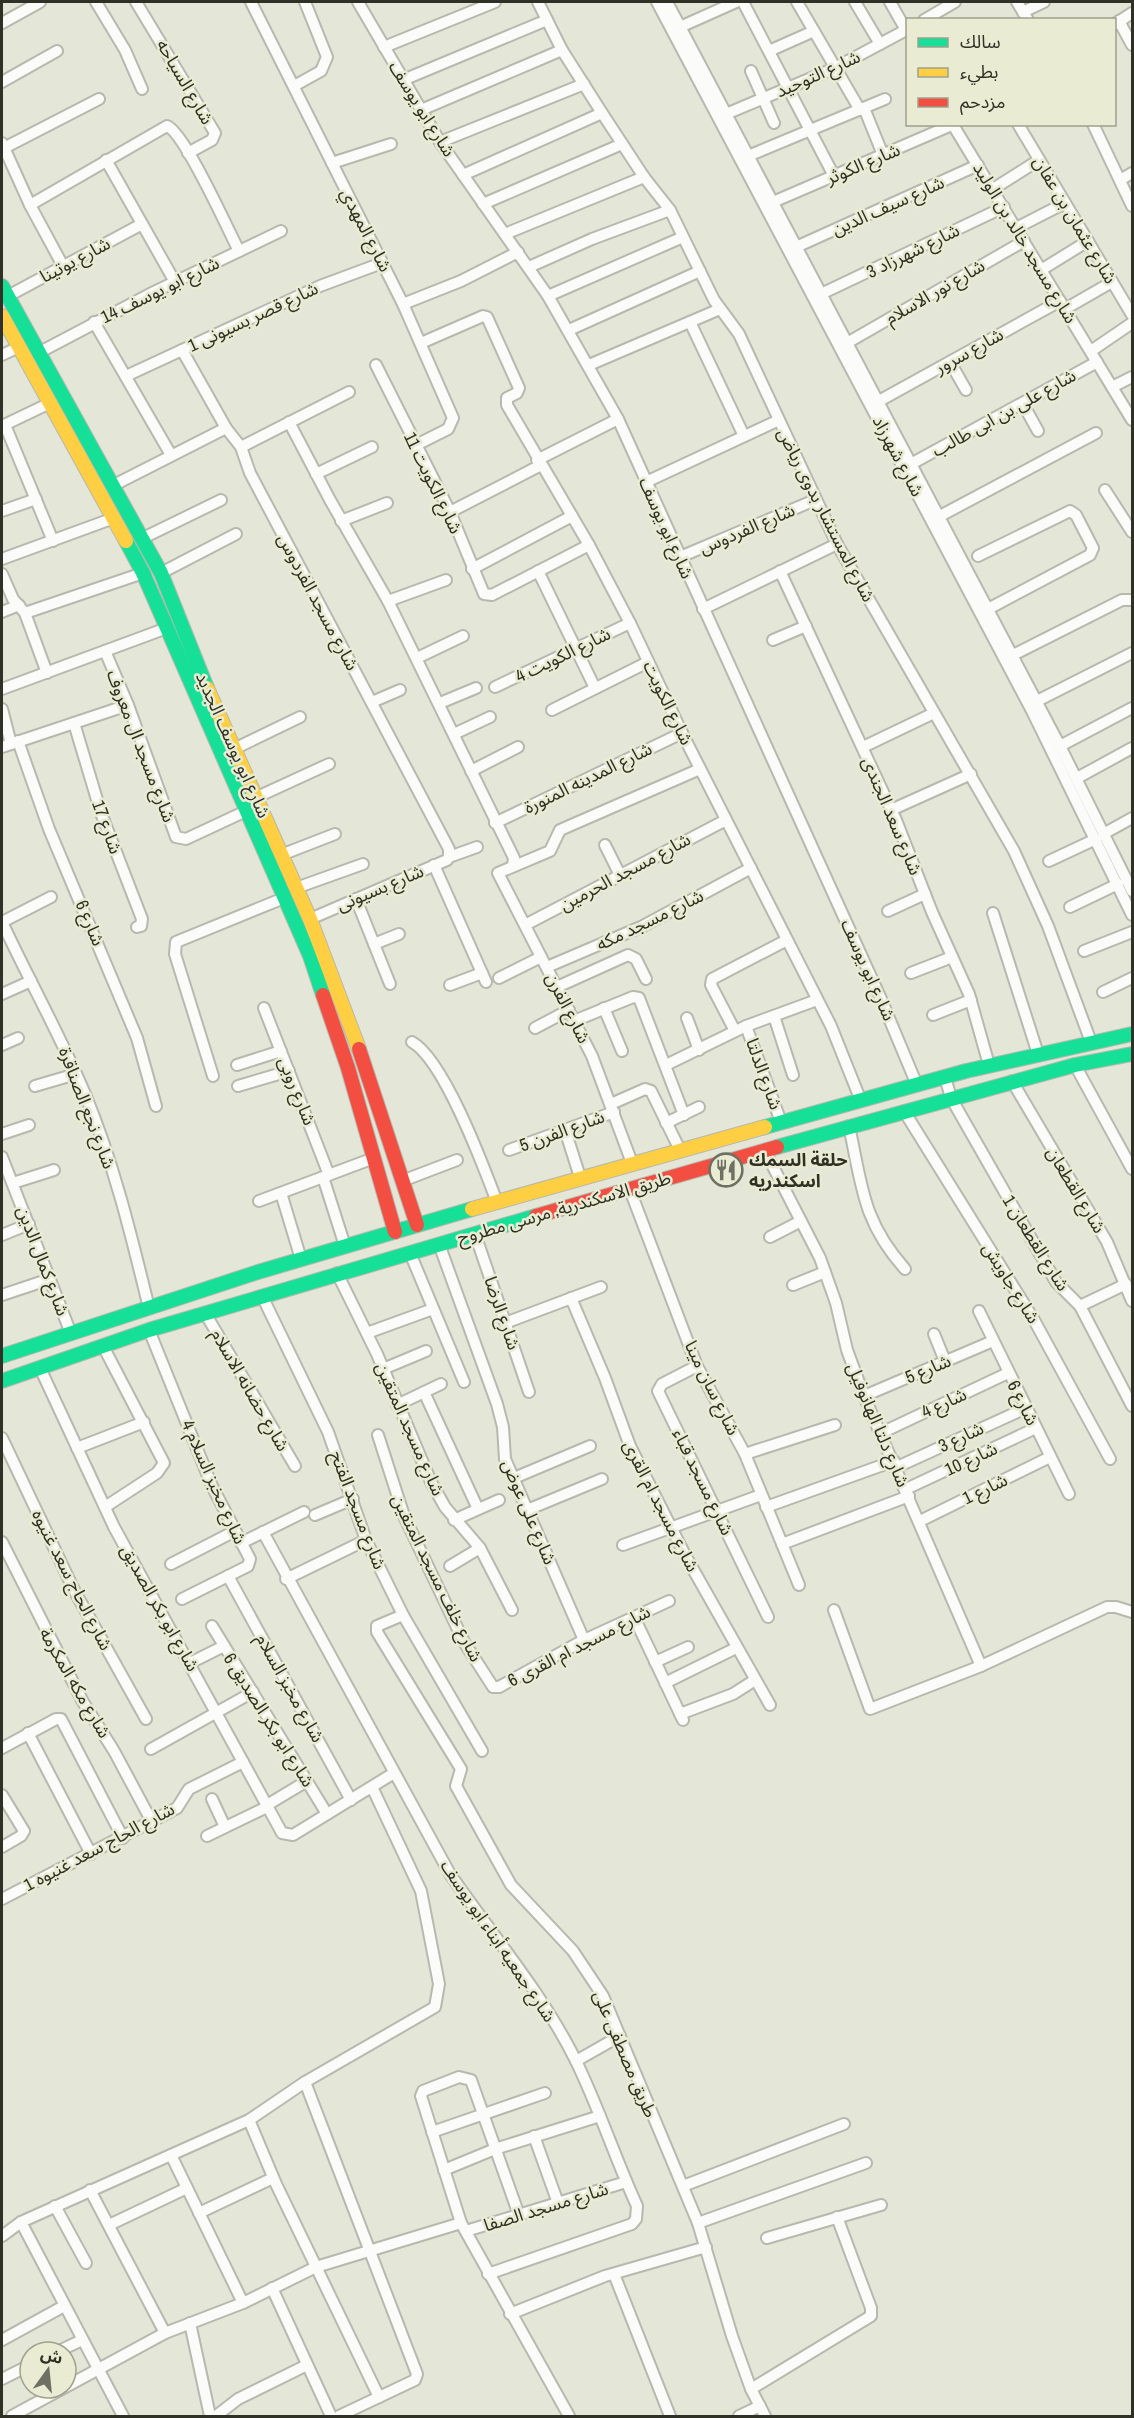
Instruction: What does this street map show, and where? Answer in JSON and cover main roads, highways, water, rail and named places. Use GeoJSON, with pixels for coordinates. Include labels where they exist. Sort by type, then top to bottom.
{"type":"FeatureCollection","features":[{"type":"Feature","properties":{"kind":"main road","name":"شارع ابو يوسف الجديد"},"geometry":{"type":"LineString","coordinates":[[5,291],[161,573],[246,811],[328,1007],[395,1232]]}},
{"type":"Feature","properties":{"kind":"main road","name":"شارع ابو يوسف الجديد"},"geometry":{"type":"LineString","coordinates":[[2,316],[143,573],[167,628],[234,749],[297,888],[355,1036],[417,1225]]}},
{"type":"Feature","properties":{"kind":"main road","name":"طريق الاسكندرية, مرسى مطروح"},"geometry":{"type":"LineString","coordinates":[[2,1356],[148,1304],[574,1179],[989,1065],[1132,1034]]}},
{"type":"Feature","properties":{"kind":"main road","name":"طريق الاسكندرية, مرسى مطروح"},"geometry":{"type":"LineString","coordinates":[[2,1381],[149,1330],[337,1273],[1012,1081],[1132,1054]]}},
{"type":"Feature","properties":{"kind":"main road"},"geometry":{"type":"LineString","coordinates":[[574,1179],[577,1206]]}},
{"type":"Feature","properties":{"kind":"main road"},"geometry":{"type":"LineString","coordinates":[[209,1286],[211,1311]]}},
{"type":"Feature","properties":{"kind":"place","name":"حلقة السمك اسكندريه"},"geometry":{"type":"Point","coordinates":[726,1170]}}]}
